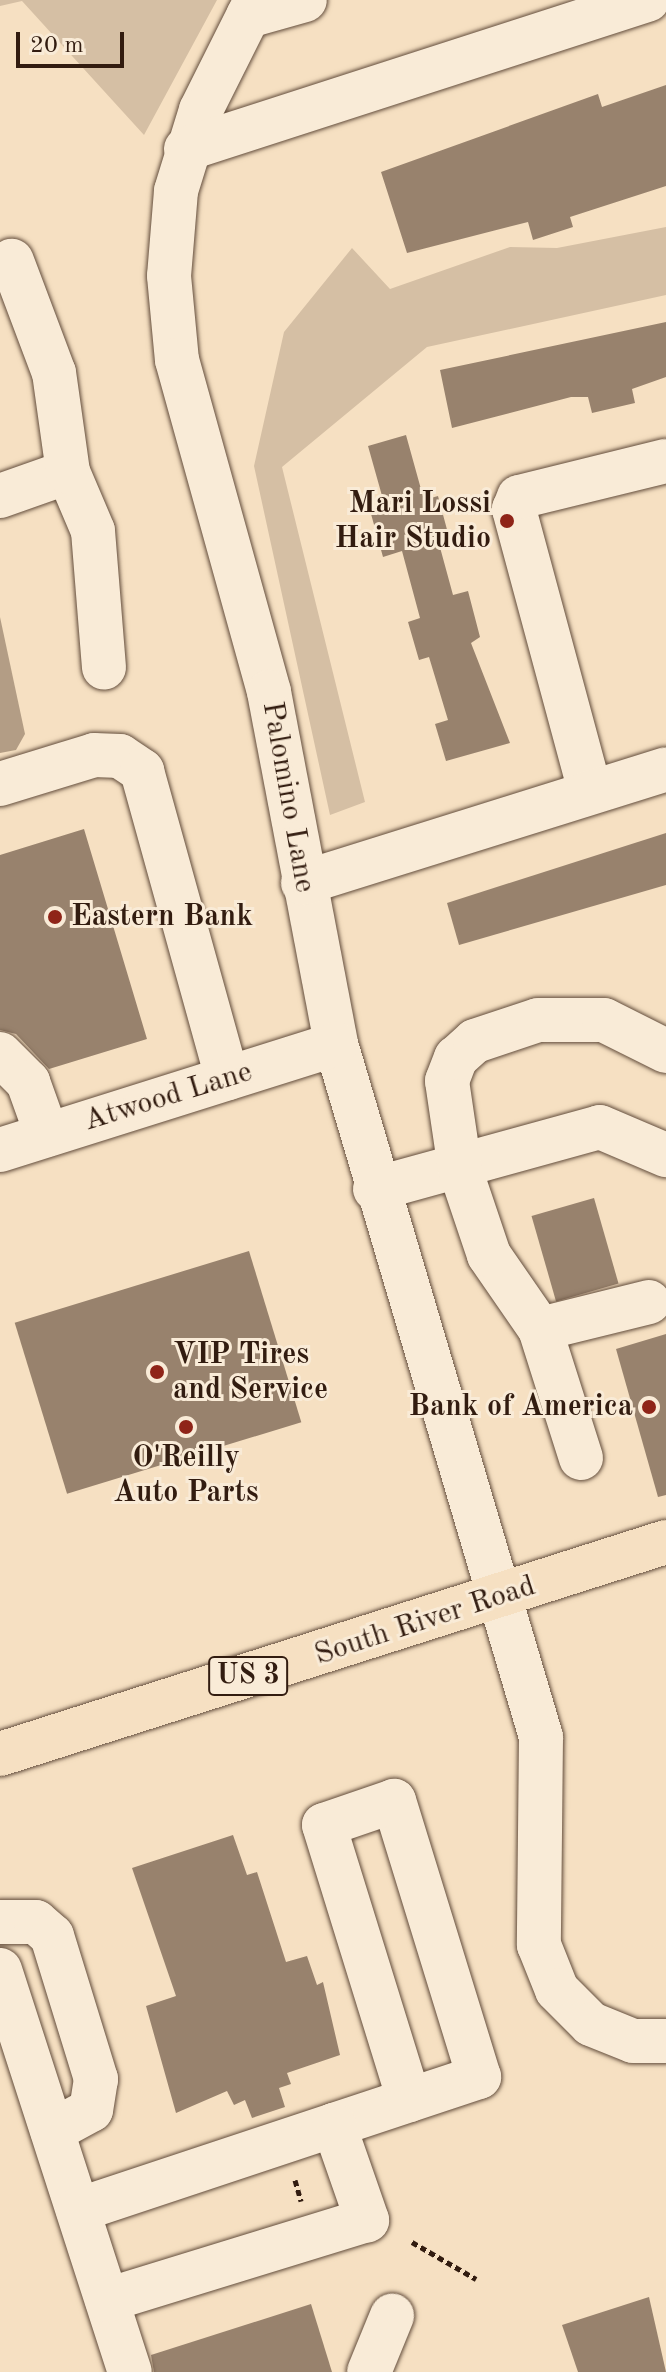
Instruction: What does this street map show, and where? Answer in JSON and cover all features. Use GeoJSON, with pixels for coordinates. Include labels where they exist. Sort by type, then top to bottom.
{"type":"FeatureCollection","features":[{"type":"Feature","properties":{"kind":"main road","name":"South River Road"},"geometry":{"type":"LineString","coordinates":[[0,1754],[497,1599],[666,1542]]}},
{"type":"Feature","properties":{"kind":"street"},"geometry":{"type":"LineString","coordinates":[[252,8],[305,0]]}},
{"type":"Feature","properties":{"kind":"street"},"geometry":{"type":"LineString","coordinates":[[186,149],[648,0]]}},
{"type":"Feature","properties":{"kind":"street","name":"Palomino Lane"},"geometry":{"type":"LineString","coordinates":[[252,8],[186,149],[170,233],[177,360],[269,692],[336,1044],[375,1189],[544,1757],[535,1909],[547,1968],[565,2000],[602,2031],[666,2041]]}},
{"type":"Feature","properties":{"kind":"street"},"geometry":{"type":"LineString","coordinates":[[12,261],[54,373],[68,472],[93,531],[104,668]]}},
{"type":"Feature","properties":{"kind":"street"},"geometry":{"type":"LineString","coordinates":[[590,791],[514,509],[519,497],[666,461]]}},
{"type":"Feature","properties":{"kind":"street"},"geometry":{"type":"LineString","coordinates":[[0,496],[68,472]]}},
{"type":"Feature","properties":{"kind":"street"},"geometry":{"type":"LineString","coordinates":[[0,784],[94,755],[120,756],[142,771],[227,1078]]}},
{"type":"Feature","properties":{"kind":"street"},"geometry":{"type":"LineString","coordinates":[[303,883],[666,769]]}},
{"type":"Feature","properties":{"kind":"street"},"geometry":{"type":"LineString","coordinates":[[581,1458],[540,1329],[489,1255],[460,1169],[447,1081],[456,1058],[475,1041],[571,1016],[633,1030],[666,1051]]}},
{"type":"Feature","properties":{"kind":"street","name":"Atwood Lane"},"geometry":{"type":"LineString","coordinates":[[0,1150],[336,1044]]}},
{"type":"Feature","properties":{"kind":"street"},"geometry":{"type":"LineString","coordinates":[[0,1054],[28,1082],[47,1135]]}},
{"type":"Feature","properties":{"kind":"street"},"geometry":{"type":"LineString","coordinates":[[375,1189],[460,1169],[600,1127],[666,1155]]}},
{"type":"Feature","properties":{"kind":"street"},"geometry":{"type":"LineString","coordinates":[[540,1329],[649,1302]]}},
{"type":"Feature","properties":{"kind":"street"},"geometry":{"type":"LineString","coordinates":[[78,2210],[479,2077],[394,1801],[324,1825],[409,2100]]}},
{"type":"Feature","properties":{"kind":"street"},"geometry":{"type":"LineString","coordinates":[[0,1922],[36,1922],[52,1936],[96,2079],[91,2110],[52,2131]]}},
{"type":"Feature","properties":{"kind":"street"},"geometry":{"type":"LineString","coordinates":[[0,1970],[130,2372]]}},
{"type":"Feature","properties":{"kind":"street"},"geometry":{"type":"LineString","coordinates":[[107,2300],[367,2220],[334,2125]]}},
{"type":"Feature","properties":{"kind":"street"},"geometry":{"type":"LineString","coordinates":[[369,2372],[392,2316]]}},
{"type":"Feature","properties":{"kind":"path"},"geometry":{"type":"LineString","coordinates":[[293,2175],[307,2218]]}},
{"type":"Feature","properties":{"kind":"path"},"geometry":{"type":"LineString","coordinates":[[412,2242],[476,2279]]}},
{"type":"Feature","properties":{"kind":"shaded area"},"geometry":{"type":"Polygon","coordinates":[[[0,0],[217,0],[144,135],[22,1],[0,6],[0,0]]]}},
{"type":"Feature","properties":{"kind":"shaded area"},"geometry":{"type":"Polygon","coordinates":[[[666,227],[666,295],[427,347],[282,467],[365,802],[330,815],[254,466],[284,332],[352,248],[390,289],[510,247],[557,248],[666,227]]]}},
{"type":"Feature","properties":{"kind":"shaded area"},"geometry":{"type":"Polygon","coordinates":[[[0,617],[25,734],[16,750],[0,753],[0,617]]]}},
{"type":"Feature","properties":{"kind":"building"},"geometry":{"type":"Polygon","coordinates":[[[666,85],[666,186],[570,217],[573,227],[533,240],[528,222],[407,253],[381,172],[598,94],[602,107],[666,85]]]}},
{"type":"Feature","properties":{"kind":"building"},"geometry":{"type":"Polygon","coordinates":[[[666,322],[666,377],[632,389],[635,403],[592,413],[588,397],[571,397],[452,428],[440,370],[666,322]]]}},
{"type":"Feature","properties":{"kind":"building"},"geometry":{"type":"Polygon","coordinates":[[[406,435],[424,500],[438,496],[449,537],[438,540],[453,595],[468,591],[480,637],[471,643],[510,743],[446,761],[435,724],[448,720],[429,657],[419,660],[408,622],[420,618],[402,551],[383,557],[371,514],[386,510],[368,446],[406,435]]]}},
{"type":"Feature","properties":{"kind":"building","name":"Eastern Bank"},"geometry":{"type":"Polygon","coordinates":[[[84,829],[147,1039],[49,1069],[16,1034],[0,1030],[0,855],[84,829]]]}},
{"type":"Feature","properties":{"kind":"building"},"geometry":{"type":"Polygon","coordinates":[[[666,833],[666,885],[459,945],[447,903],[666,833]]]}},
{"type":"Feature","properties":{"kind":"building"},"geometry":{"type":"Polygon","coordinates":[[[594,1198],[619,1284],[556,1301],[532,1216],[594,1198]]]}},
{"type":"Feature","properties":{"kind":"building","name":"VIP Tires and Service"},"geometry":{"type":"Polygon","coordinates":[[[249,1251],[301,1422],[67,1494],[15,1323],[249,1251]]]}},
{"type":"Feature","properties":{"kind":"building","name":"Bank of America"},"geometry":{"type":"Polygon","coordinates":[[[666,1334],[666,1495],[658,1497],[616,1349],[666,1334]]]}},
{"type":"Feature","properties":{"kind":"building"},"geometry":{"type":"Polygon","coordinates":[[[233,1835],[247,1875],[257,1872],[286,1962],[307,1956],[317,1985],[323,1982],[340,2055],[287,2073],[291,2084],[279,2088],[285,2107],[252,2118],[245,2100],[234,2105],[227,2091],[176,2113],[146,2006],[176,1996],[132,1868],[233,1835]]]}},
{"type":"Feature","properties":{"kind":"building"},"geometry":{"type":"Polygon","coordinates":[[[649,2297],[666,2372],[578,2372],[562,2325],[649,2297]]]}},
{"type":"Feature","properties":{"kind":"building"},"geometry":{"type":"Polygon","coordinates":[[[311,2304],[332,2372],[154,2372],[151,2355],[311,2304]]]}},
{"type":"Feature","properties":{"kind":"place","name":"Mari Lossi Hair Studio"},"geometry":{"type":"Point","coordinates":[507,521]}},
{"type":"Feature","properties":{"kind":"place","name":"Eastern Bank"},"geometry":{"type":"Point","coordinates":[55,917]}},
{"type":"Feature","properties":{"kind":"place","name":"VIP Tires and Service"},"geometry":{"type":"Point","coordinates":[157,1372]}},
{"type":"Feature","properties":{"kind":"place","name":"Bank of America"},"geometry":{"type":"Point","coordinates":[649,1407]}},
{"type":"Feature","properties":{"kind":"place","name":"O'Reilly Auto Parts"},"geometry":{"type":"Point","coordinates":[186,1427]}}]}
